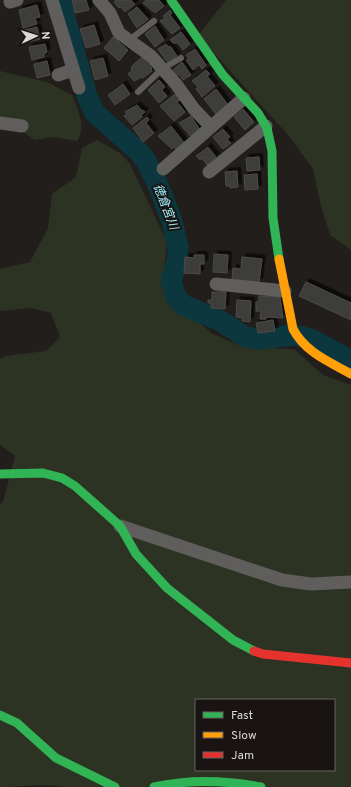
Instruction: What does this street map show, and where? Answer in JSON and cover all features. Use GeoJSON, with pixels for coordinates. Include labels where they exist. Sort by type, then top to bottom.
{"type":"FeatureCollection","features":[{"type":"Feature","properties":{"kind":"street"},"geometry":{"type":"LineString","coordinates":[[52,0],[79,88]]}},
{"type":"Feature","properties":{"kind":"street"},"geometry":{"type":"LineString","coordinates":[[171,0],[193,29],[223,75],[244,98],[258,110],[266,126],[271,146],[274,229],[293,329],[298,342],[308,351],[351,374]]}},
{"type":"Feature","properties":{"kind":"street"},"geometry":{"type":"LineString","coordinates":[[101,1],[110,13],[119,33],[128,41],[148,54],[176,84],[194,109],[211,127]]}},
{"type":"Feature","properties":{"kind":"street"},"geometry":{"type":"LineString","coordinates":[[58,74],[73,70]]}},
{"type":"Feature","properties":{"kind":"street"},"geometry":{"type":"LineString","coordinates":[[163,169],[244,98]]}},
{"type":"Feature","properties":{"kind":"street"},"geometry":{"type":"LineString","coordinates":[[0,123],[22,126]]}},
{"type":"Feature","properties":{"kind":"street"},"geometry":{"type":"LineString","coordinates":[[209,172],[266,126]]}},
{"type":"Feature","properties":{"kind":"street"},"geometry":{"type":"LineString","coordinates":[[216,284],[285,291]]}},
{"type":"Feature","properties":{"kind":"street"},"geometry":{"type":"LineString","coordinates":[[2,477],[13,473],[44,473],[62,478],[75,486],[120,526],[136,554],[167,588],[233,640],[250,650],[263,654],[351,662]]}},
{"type":"Feature","properties":{"kind":"street"},"geometry":{"type":"LineString","coordinates":[[120,526],[282,580],[311,584],[351,582]]}},
{"type":"Feature","properties":{"kind":"street"},"geometry":{"type":"LineString","coordinates":[[0,715],[6,716],[16,722],[49,754],[115,787]]}},
{"type":"Feature","properties":{"kind":"street"},"geometry":{"type":"LineString","coordinates":[[154,787],[181,782],[236,783],[261,787]]}},
{"type":"Feature","properties":{"kind":"lane"},"geometry":{"type":"LineString","coordinates":[[128,41],[154,21]]}},
{"type":"Feature","properties":{"kind":"lane"},"geometry":{"type":"LineString","coordinates":[[138,92],[162,69],[181,58]]}},
{"type":"Feature","properties":{"kind":"green space"},"geometry":{"type":"Polygon","coordinates":[[[226,0],[351,0],[351,250],[330,235],[321,206],[313,169],[289,136],[202,40],[199,34],[226,0]]]}},
{"type":"Feature","properties":{"kind":"green space"},"geometry":{"type":"Polygon","coordinates":[[[0,71],[47,82],[72,95],[79,113],[81,124],[80,135],[77,141],[52,137],[35,140],[22,131],[0,130],[0,71]]]}},
{"type":"Feature","properties":{"kind":"green space"},"geometry":{"type":"Polygon","coordinates":[[[97,140],[120,153],[130,164],[167,242],[164,271],[166,286],[178,314],[196,320],[213,334],[243,347],[294,349],[323,375],[351,385],[351,787],[64,787],[40,785],[0,787],[0,504],[3,502],[15,456],[0,445],[0,359],[5,356],[46,351],[60,337],[51,313],[31,308],[0,311],[0,269],[30,262],[48,228],[52,194],[76,177],[82,148],[97,140]]]}},
{"type":"Feature","properties":{"kind":"building"},"geometry":{"type":"Polygon","coordinates":[[[72,0],[86,0],[89,10],[75,13],[72,0]]]}},
{"type":"Feature","properties":{"kind":"building"},"geometry":{"type":"Polygon","coordinates":[[[117,0],[131,0],[135,4],[125,12],[114,2],[117,0]]]}},
{"type":"Feature","properties":{"kind":"building"},"geometry":{"type":"Polygon","coordinates":[[[146,0],[159,0],[164,6],[155,13],[143,3],[146,0]]]}},
{"type":"Feature","properties":{"kind":"building"},"geometry":{"type":"Polygon","coordinates":[[[37,5],[40,17],[35,18],[37,24],[23,28],[19,10],[37,5]]]}},
{"type":"Feature","properties":{"kind":"building"},"geometry":{"type":"Polygon","coordinates":[[[137,7],[148,19],[137,28],[128,14],[137,7]]]}},
{"type":"Feature","properties":{"kind":"building"},"geometry":{"type":"Polygon","coordinates":[[[170,10],[172,13],[170,15],[180,28],[172,34],[160,21],[165,18],[163,16],[170,10]]]}},
{"type":"Feature","properties":{"kind":"building"},"geometry":{"type":"Polygon","coordinates":[[[94,25],[100,44],[86,48],[80,29],[94,25]]]}},
{"type":"Feature","properties":{"kind":"building"},"geometry":{"type":"Polygon","coordinates":[[[155,26],[164,40],[155,47],[145,34],[155,26]]]}},
{"type":"Feature","properties":{"kind":"building"},"geometry":{"type":"Polygon","coordinates":[[[37,27],[40,39],[28,42],[25,30],[37,27]]]}},
{"type":"Feature","properties":{"kind":"building"},"geometry":{"type":"Polygon","coordinates":[[[181,32],[190,44],[183,50],[178,43],[173,43],[170,40],[181,32]]]}},
{"type":"Feature","properties":{"kind":"building"},"geometry":{"type":"Polygon","coordinates":[[[113,37],[128,50],[119,61],[104,48],[113,37]]]}},
{"type":"Feature","properties":{"kind":"building"},"geometry":{"type":"Polygon","coordinates":[[[45,44],[47,52],[44,54],[44,57],[32,60],[29,47],[45,44]]]}},
{"type":"Feature","properties":{"kind":"building"},"geometry":{"type":"Polygon","coordinates":[[[166,44],[169,47],[170,46],[177,56],[168,63],[158,49],[166,44]]]}},
{"type":"Feature","properties":{"kind":"building"},"geometry":{"type":"Polygon","coordinates":[[[195,49],[206,65],[202,69],[199,65],[193,70],[186,60],[189,59],[186,55],[195,49]]]}},
{"type":"Feature","properties":{"kind":"building"},"geometry":{"type":"Polygon","coordinates":[[[142,57],[152,68],[152,71],[143,78],[142,77],[134,81],[128,74],[132,70],[131,68],[134,64],[142,57]]]}},
{"type":"Feature","properties":{"kind":"building"},"geometry":{"type":"Polygon","coordinates":[[[103,58],[108,76],[95,80],[90,61],[103,58]]]}},
{"type":"Feature","properties":{"kind":"building"},"geometry":{"type":"Polygon","coordinates":[[[47,61],[50,75],[37,78],[34,64],[47,61]]]}},
{"type":"Feature","properties":{"kind":"building"},"geometry":{"type":"Polygon","coordinates":[[[182,62],[191,75],[183,80],[179,74],[176,76],[172,71],[182,62]]]}},
{"type":"Feature","properties":{"kind":"building"},"geometry":{"type":"Polygon","coordinates":[[[206,70],[210,74],[207,76],[215,86],[202,97],[196,89],[198,87],[192,81],[206,70]]]}},
{"type":"Feature","properties":{"kind":"building"},"geometry":{"type":"Polygon","coordinates":[[[159,80],[165,87],[162,90],[167,96],[159,103],[148,90],[159,80]]]}},
{"type":"Feature","properties":{"kind":"building"},"geometry":{"type":"Polygon","coordinates":[[[123,84],[130,94],[115,105],[108,95],[123,84]]]}},
{"type":"Feature","properties":{"kind":"building"},"geometry":{"type":"Polygon","coordinates":[[[216,89],[228,105],[216,114],[204,99],[216,89]]]}},
{"type":"Feature","properties":{"kind":"building"},"geometry":{"type":"Polygon","coordinates":[[[175,94],[180,100],[177,102],[185,112],[174,121],[160,106],[175,94]]]}},
{"type":"Feature","properties":{"kind":"building"},"geometry":{"type":"Polygon","coordinates":[[[137,105],[142,111],[143,110],[145,112],[141,115],[142,117],[132,125],[124,116],[127,114],[125,112],[137,105]]]}},
{"type":"Feature","properties":{"kind":"building"},"geometry":{"type":"Polygon","coordinates":[[[243,109],[254,122],[245,130],[234,117],[243,109]]]}},
{"type":"Feature","properties":{"kind":"building"},"geometry":{"type":"Polygon","coordinates":[[[191,116],[200,130],[191,137],[179,123],[191,116]]]}},
{"type":"Feature","properties":{"kind":"building"},"geometry":{"type":"Polygon","coordinates":[[[147,117],[149,120],[146,123],[154,133],[143,142],[133,128],[147,117]]]}},
{"type":"Feature","properties":{"kind":"building"},"geometry":{"type":"Polygon","coordinates":[[[171,126],[185,144],[177,150],[174,147],[172,149],[158,136],[171,126]]]}},
{"type":"Feature","properties":{"kind":"building"},"geometry":{"type":"Polygon","coordinates":[[[223,129],[230,137],[227,139],[231,143],[223,149],[213,137],[223,129]]]}},
{"type":"Feature","properties":{"kind":"building"},"geometry":{"type":"Polygon","coordinates":[[[208,147],[216,157],[207,165],[202,158],[200,160],[196,156],[208,147]]]}},
{"type":"Feature","properties":{"kind":"building"},"geometry":{"type":"Polygon","coordinates":[[[259,157],[260,170],[247,171],[246,158],[259,157]]]}},
{"type":"Feature","properties":{"kind":"building"},"geometry":{"type":"Polygon","coordinates":[[[237,171],[238,187],[230,188],[230,186],[226,186],[225,172],[237,171]]]}},
{"type":"Feature","properties":{"kind":"building"},"geometry":{"type":"Polygon","coordinates":[[[257,174],[258,189],[245,190],[244,175],[257,174]]]}},
{"type":"Feature","properties":{"kind":"building"},"geometry":{"type":"Polygon","coordinates":[[[214,254],[228,255],[227,273],[213,272],[214,254]]]}},
{"type":"Feature","properties":{"kind":"building"},"geometry":{"type":"Polygon","coordinates":[[[194,255],[204,255],[204,264],[200,264],[200,274],[184,273],[185,257],[194,258],[194,255]]]}},
{"type":"Feature","properties":{"kind":"building"},"geometry":{"type":"Polygon","coordinates":[[[242,257],[262,259],[259,282],[232,279],[233,268],[241,269],[242,257]]]}},
{"type":"Feature","properties":{"kind":"building"},"geometry":{"type":"Polygon","coordinates":[[[306,282],[351,303],[351,320],[299,296],[306,282]]]}},
{"type":"Feature","properties":{"kind":"building"},"geometry":{"type":"Polygon","coordinates":[[[212,292],[226,292],[225,309],[211,308],[211,303],[208,303],[208,300],[212,300],[212,292]]]}},
{"type":"Feature","properties":{"kind":"building"},"geometry":{"type":"Polygon","coordinates":[[[259,296],[280,297],[283,318],[266,317],[266,319],[260,319],[261,311],[256,311],[256,302],[259,302],[259,296]]]}},
{"type":"Feature","properties":{"kind":"building"},"geometry":{"type":"Polygon","coordinates":[[[237,300],[251,301],[250,322],[242,321],[242,318],[236,317],[237,300]]]}},
{"type":"Feature","properties":{"kind":"building"},"geometry":{"type":"Polygon","coordinates":[[[273,320],[275,331],[258,333],[256,323],[273,320]]]}},
{"type":"Feature","properties":{"kind":"waterway","name":"徳倉宮川"},"geometry":{"type":"LineString","coordinates":[[60,0],[87,96],[95,113],[139,152],[146,161],[158,185],[172,221],[178,247],[178,258],[171,281],[176,297],[183,305],[221,321],[245,337],[259,339],[293,335],[311,339],[351,361]]}},
{"type":"Feature","properties":{"kind":"traffic: fast"},"geometry":{"type":"LineString","coordinates":[[171,0],[223,75],[258,113],[267,128],[272,151],[273,218],[279,259]]}},
{"type":"Feature","properties":{"kind":"traffic: fast"},"geometry":{"type":"LineString","coordinates":[[0,474],[43,473],[62,478],[75,486],[120,526],[136,554],[167,588],[233,640],[254,651]]}},
{"type":"Feature","properties":{"kind":"traffic: fast"},"geometry":{"type":"LineString","coordinates":[[0,715],[17,723],[56,758],[115,787]]}},
{"type":"Feature","properties":{"kind":"traffic: fast"},"geometry":{"type":"LineString","coordinates":[[154,787],[167,784],[208,781],[261,787]]}},
{"type":"Feature","properties":{"kind":"traffic: slow"},"geometry":{"type":"LineString","coordinates":[[279,259],[293,329],[298,337],[318,356],[351,374]]}},
{"type":"Feature","properties":{"kind":"traffic: jam"},"geometry":{"type":"LineString","coordinates":[[254,651],[263,654],[351,663]]}}]}
